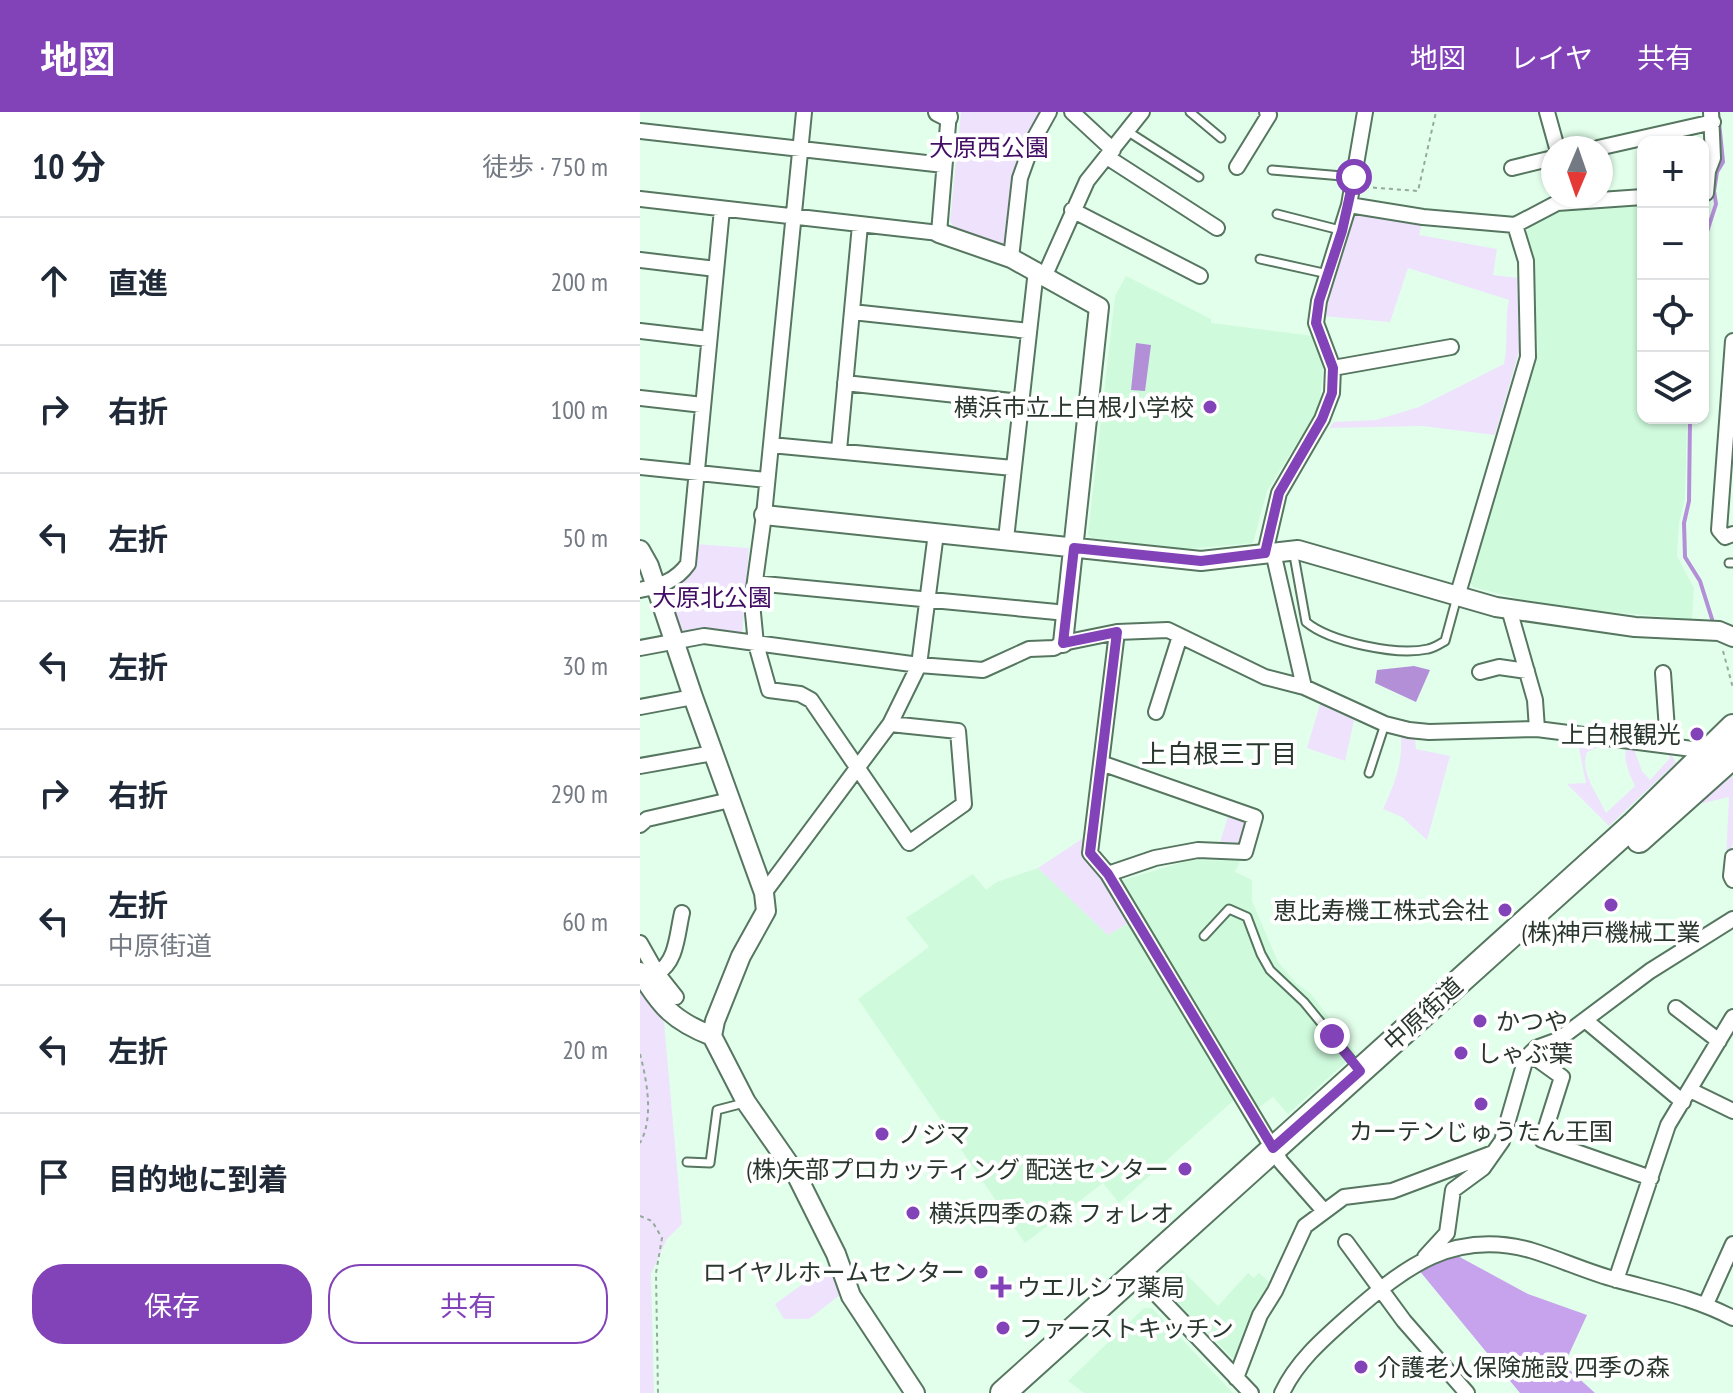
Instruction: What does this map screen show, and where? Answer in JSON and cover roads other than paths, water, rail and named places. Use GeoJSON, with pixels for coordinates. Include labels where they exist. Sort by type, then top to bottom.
{"type":"FeatureCollection","features":[{"type":"Feature","properties":{"kind":"main road","name":"中原街道"},"geometry":{"type":"LineString","coordinates":[[1277,1155],[1360,1071],[1633,825],[1733,727]]}},
{"type":"Feature","properties":{"kind":"main road","name":"中原街道"},"geometry":{"type":"LineString","coordinates":[[1003,1393],[1141,1278],[1733,756]]}},
{"type":"Feature","properties":{"kind":"main road","name":"中原街道"},"geometry":{"type":"LineString","coordinates":[[1025,1393],[1141,1278]]}},
{"type":"Feature","properties":{"kind":"street"},"geometry":{"type":"LineString","coordinates":[[804,112],[764,515],[752,603],[756,644],[769,690],[800,694],[811,700],[909,843],[964,804],[958,731],[890,724]]}},
{"type":"Feature","properties":{"kind":"street"},"geometry":{"type":"LineString","coordinates":[[1011,258],[1020,178],[1034,139],[1049,112]]}},
{"type":"Feature","properties":{"kind":"street"},"geometry":{"type":"LineString","coordinates":[[1072,112],[1110,153],[1217,228]]}},
{"type":"Feature","properties":{"kind":"street"},"geometry":{"type":"LineString","coordinates":[[1006,539],[1029,331],[1040,272],[1087,181],[1142,112]]}},
{"type":"Feature","properties":{"kind":"street"},"geometry":{"type":"LineString","coordinates":[[1237,167],[1269,115],[1267,112]]}},
{"type":"Feature","properties":{"kind":"street"},"geometry":{"type":"LineString","coordinates":[[1304,687],[1269,552],[1279,493],[1322,419],[1332,393],[1333,368],[1316,323],[1349,205],[1365,112]]}},
{"type":"Feature","properties":{"kind":"street"},"geometry":{"type":"LineString","coordinates":[[1547,112],[1554,136]]}},
{"type":"Feature","properties":{"kind":"street"},"geometry":{"type":"LineString","coordinates":[[939,233],[945,114]]}},
{"type":"Feature","properties":{"kind":"street"},"geometry":{"type":"LineString","coordinates":[[1613,144],[1712,117],[1713,158],[1709,168]]}},
{"type":"Feature","properties":{"kind":"street"},"geometry":{"type":"LineString","coordinates":[[640,131],[944,165]]}},
{"type":"Feature","properties":{"kind":"street"},"geometry":{"type":"LineString","coordinates":[[1512,168],[1541,161]]}},
{"type":"Feature","properties":{"kind":"street"},"geometry":{"type":"LineString","coordinates":[[1349,205],[1423,217],[1515,225],[1557,203],[1637,197]]}},
{"type":"Feature","properties":{"kind":"street"},"geometry":{"type":"LineString","coordinates":[[640,199],[939,233],[1011,258],[1099,307],[1063,643]]}},
{"type":"Feature","properties":{"kind":"street"},"geometry":{"type":"LineString","coordinates":[[648,588],[673,579],[688,564],[722,209]]}},
{"type":"Feature","properties":{"kind":"street"},"geometry":{"type":"LineString","coordinates":[[1072,210],[1200,276]]}},
{"type":"Feature","properties":{"kind":"street"},"geometry":{"type":"LineString","coordinates":[[839,450],[860,225]]}},
{"type":"Feature","properties":{"kind":"street"},"geometry":{"type":"LineString","coordinates":[[1457,597],[1528,357],[1526,261],[1515,225]]}},
{"type":"Feature","properties":{"kind":"street"},"geometry":{"type":"LineString","coordinates":[[640,260],[716,269]]}},
{"type":"Feature","properties":{"kind":"street"},"geometry":{"type":"LineString","coordinates":[[852,312],[1029,331]]}},
{"type":"Feature","properties":{"kind":"street"},"geometry":{"type":"LineString","coordinates":[[640,331],[709,339]]}},
{"type":"Feature","properties":{"kind":"street"},"geometry":{"type":"LineString","coordinates":[[1733,341],[1719,530],[1725,537],[1733,534]]}},
{"type":"Feature","properties":{"kind":"street"},"geometry":{"type":"LineString","coordinates":[[1333,368],[1451,347]]}},
{"type":"Feature","properties":{"kind":"street"},"geometry":{"type":"LineString","coordinates":[[845,383],[1021,402]]}},
{"type":"Feature","properties":{"kind":"street"},"geometry":{"type":"LineString","coordinates":[[640,398],[703,405]]}},
{"type":"Feature","properties":{"kind":"street"},"geometry":{"type":"LineString","coordinates":[[771,445],[1013,468]]}},
{"type":"Feature","properties":{"kind":"street"},"geometry":{"type":"LineString","coordinates":[[640,467],[767,480]]}},
{"type":"Feature","properties":{"kind":"street"},"geometry":{"type":"LineString","coordinates":[[764,515],[1201,561],[1293,550],[1509,609],[1635,627],[1719,631],[1728,645]]}},
{"type":"Feature","properties":{"kind":"street"},"geometry":{"type":"LineString","coordinates":[[764,893],[890,724],[919,665],[936,533]]}},
{"type":"Feature","properties":{"kind":"street"},"geometry":{"type":"LineString","coordinates":[[640,550],[649,566],[648,588],[675,643],[764,893],[766,911],[736,966],[712,1036]]}},
{"type":"Feature","properties":{"kind":"street"},"geometry":{"type":"LineString","coordinates":[[755,583],[1067,613]]}},
{"type":"Feature","properties":{"kind":"street"},"geometry":{"type":"LineString","coordinates":[[1509,609],[1535,700],[1537,729]]}},
{"type":"Feature","properties":{"kind":"street"},"geometry":{"type":"LineString","coordinates":[[640,648],[704,636],[919,665],[983,670],[1029,649],[1054,648],[1063,643],[1117,632],[1168,630],[1265,677],[1304,687],[1385,724],[1429,732],[1537,729],[1708,751]]}},
{"type":"Feature","properties":{"kind":"street"},"geometry":{"type":"LineString","coordinates":[[1117,632],[1090,853],[1108,874],[1277,1155],[1324,1211]]}},
{"type":"Feature","properties":{"kind":"street"},"geometry":{"type":"LineString","coordinates":[[1156,712],[1180,636]]}},
{"type":"Feature","properties":{"kind":"street"},"geometry":{"type":"LineString","coordinates":[[1480,672],[1499,667],[1527,671]]}},
{"type":"Feature","properties":{"kind":"street"},"geometry":{"type":"LineString","coordinates":[[1663,673],[1668,744]]}},
{"type":"Feature","properties":{"kind":"street"},"geometry":{"type":"LineString","coordinates":[[640,707],[693,697]]}},
{"type":"Feature","properties":{"kind":"street"},"geometry":{"type":"LineString","coordinates":[[640,766],[713,753]]}},
{"type":"Feature","properties":{"kind":"street"},"geometry":{"type":"LineString","coordinates":[[1101,763],[1255,817],[1245,852],[1198,850],[1155,858],[1108,874]]}},
{"type":"Feature","properties":{"kind":"street"},"geometry":{"type":"LineString","coordinates":[[640,825],[647,819],[730,800]]}},
{"type":"Feature","properties":{"kind":"street"},"geometry":{"type":"LineString","coordinates":[[1733,857],[1733,880]]}},
{"type":"Feature","properties":{"kind":"street"},"geometry":{"type":"LineString","coordinates":[[649,973],[666,968],[672,957],[682,913]]}},
{"type":"Feature","properties":{"kind":"street"},"geometry":{"type":"LineString","coordinates":[[1282,1393],[1304,1359],[1381,1288],[1425,1257],[1447,1233],[1453,1190],[1483,1168],[1502,1141],[1526,1058],[1536,1048],[1558,1040],[1650,971],[1729,922],[1733,940]]}},
{"type":"Feature","properties":{"kind":"street"},"geometry":{"type":"LineString","coordinates":[[640,943],[659,1004],[675,1018],[712,1036],[746,1102],[796,1174],[836,1254],[851,1296],[915,1393]]}},
{"type":"Feature","properties":{"kind":"street"},"geometry":{"type":"LineString","coordinates":[[649,973],[676,997]]}},
{"type":"Feature","properties":{"kind":"street"},"geometry":{"type":"LineString","coordinates":[[1676,1008],[1719,1041]]}},
{"type":"Feature","properties":{"kind":"street"},"geometry":{"type":"LineString","coordinates":[[1616,1280],[1668,1125],[1733,1017]]}},
{"type":"Feature","properties":{"kind":"street"},"geometry":{"type":"LineString","coordinates":[[1585,1020],[1687,1096],[1733,1111]]}},
{"type":"Feature","properties":{"kind":"street"},"geometry":{"type":"LineString","coordinates":[[1530,1054],[1562,1077],[1542,1140],[1651,1178]]}},
{"type":"Feature","properties":{"kind":"street"},"geometry":{"type":"LineString","coordinates":[[1236,1378],[1260,1315],[1275,1291],[1305,1226],[1344,1197],[1392,1191],[1493,1153]]}},
{"type":"Feature","properties":{"kind":"street"},"geometry":{"type":"LineString","coordinates":[[1346,1242],[1404,1321],[1467,1393]]}},
{"type":"Feature","properties":{"kind":"street"},"geometry":{"type":"LineString","coordinates":[[1706,1304],[1733,1244]]}},
{"type":"Feature","properties":{"kind":"street"},"geometry":{"type":"LineString","coordinates":[[1425,1257],[1464,1246],[1499,1245],[1528,1250],[1616,1280],[1706,1304],[1733,1318]]}},
{"type":"Feature","properties":{"kind":"street"},"geometry":{"type":"LineString","coordinates":[[1141,1278],[1251,1393]]}},
{"type":"Feature","properties":{"kind":"lane"},"geometry":{"type":"LineString","coordinates":[[1190,112],[1221,138]]}},
{"type":"Feature","properties":{"kind":"lane"},"geometry":{"type":"LineString","coordinates":[[1127,131],[1199,177]]}},
{"type":"Feature","properties":{"kind":"lane"},"geometry":{"type":"LineString","coordinates":[[1272,170],[1353,181]]}},
{"type":"Feature","properties":{"kind":"lane"},"geometry":{"type":"LineString","coordinates":[[1277,214],[1342,231]]}},
{"type":"Feature","properties":{"kind":"lane"},"geometry":{"type":"LineString","coordinates":[[1260,259],[1328,274]]}},
{"type":"Feature","properties":{"kind":"lane"},"geometry":{"type":"LineString","coordinates":[[1293,550],[1306,622],[1317,631],[1366,646],[1407,651],[1431,649],[1445,641],[1457,597]]}},
{"type":"Feature","properties":{"kind":"lane"},"geometry":{"type":"LineString","coordinates":[[1369,773],[1385,724]]}},
{"type":"Feature","properties":{"kind":"lane"},"geometry":{"type":"LineString","coordinates":[[1204,936],[1229,909],[1247,917],[1270,970],[1304,1002],[1360,1071]]}},
{"type":"Feature","properties":{"kind":"lane"},"geometry":{"type":"LineString","coordinates":[[687,1162],[710,1163],[717,1110],[746,1102]]}},
{"type":"Feature","properties":{"kind":"waterway"},"geometry":{"type":"LineString","coordinates":[[1705,280],[1704,241],[1716,204],[1714,191],[1717,172],[1723,162],[1718,112]]}},
{"type":"Feature","properties":{"kind":"waterway"},"geometry":{"type":"LineString","coordinates":[[1690,424],[1685,557],[1700,581],[1712,619]]}},
{"type":"Feature","properties":{"kind":"place","name":"横浜市立上白根小学校"},"geometry":{"type":"Point","coordinates":[1210,407]}},
{"type":"Feature","properties":{"kind":"place","name":"上白根観光"},"geometry":{"type":"Point","coordinates":[1697,734]}},
{"type":"Feature","properties":{"kind":"place","name":"(株)神戸機械工業"},"geometry":{"type":"Point","coordinates":[1611,905]}},
{"type":"Feature","properties":{"kind":"place","name":"恵比寿機工株式会社"},"geometry":{"type":"Point","coordinates":[1505,910]}},
{"type":"Feature","properties":{"kind":"place","name":"かつや"},"geometry":{"type":"Point","coordinates":[1480,1021]}},
{"type":"Feature","properties":{"kind":"place","name":"しゃぶ葉"},"geometry":{"type":"Point","coordinates":[1461,1053]}},
{"type":"Feature","properties":{"kind":"place","name":"カーテンじゅうたん王国"},"geometry":{"type":"Point","coordinates":[1481,1104]}},
{"type":"Feature","properties":{"kind":"place","name":"ノジマ"},"geometry":{"type":"Point","coordinates":[882,1134]}},
{"type":"Feature","properties":{"kind":"place","name":"(株)矢部プロカッティング 配送センター"},"geometry":{"type":"Point","coordinates":[1185,1169]}},
{"type":"Feature","properties":{"kind":"place","name":"横浜四季の森 フォレオ"},"geometry":{"type":"Point","coordinates":[913,1213]}},
{"type":"Feature","properties":{"kind":"place","name":"ロイヤルホームセンター"},"geometry":{"type":"Point","coordinates":[981,1272]}},
{"type":"Feature","properties":{"kind":"place","name":"ウエルシア薬局"},"geometry":{"type":"Point","coordinates":[1001,1287]}},
{"type":"Feature","properties":{"kind":"place","name":"ファーストキッチン"},"geometry":{"type":"Point","coordinates":[1003,1328]}},
{"type":"Feature","properties":{"kind":"place","name":"介護老人保険施設 四季の森"},"geometry":{"type":"Point","coordinates":[1361,1367]}},
{"type":"Feature","properties":{"kind":"district","name":"上白根三丁目"},"geometry":{"type":"Point","coordinates":[1219,753]}},
{"type":"Feature","properties":{"kind":"park label","name":"大原西公園"},"geometry":{"type":"Point","coordinates":[989,147]}},
{"type":"Feature","properties":{"kind":"park label","name":"大原北公園"},"geometry":{"type":"Point","coordinates":[712,597]}}]}
